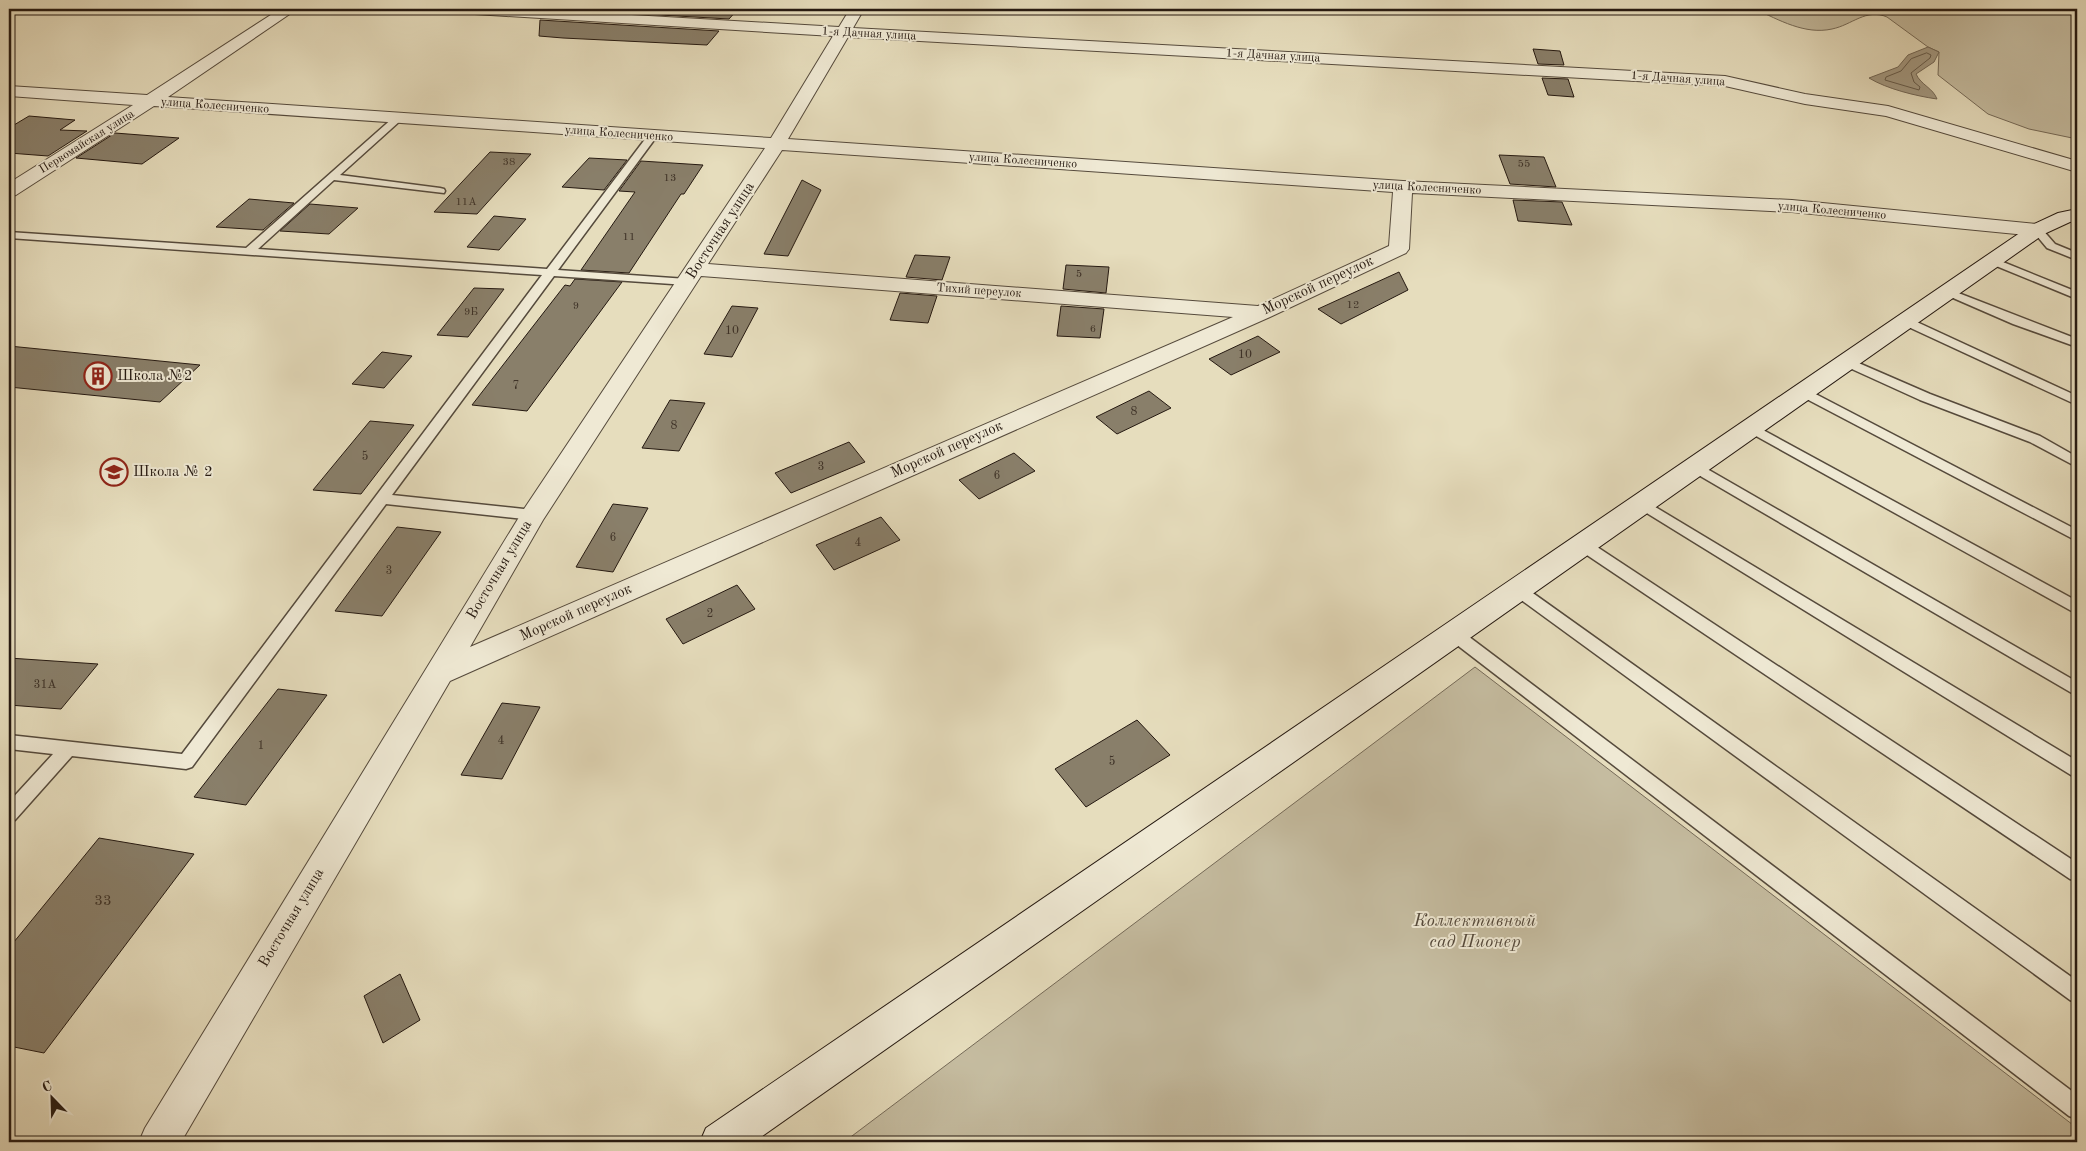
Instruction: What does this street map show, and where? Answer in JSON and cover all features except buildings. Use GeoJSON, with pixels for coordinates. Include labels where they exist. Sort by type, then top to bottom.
{"type":"FeatureCollection","features":[{"type":"Feature","properties":{"kind":"street","name":"Первомайская улица"},"geometry":{"type":"LineString","coordinates":[[9,191],[150,102],[290,9]]}},
{"type":"Feature","properties":{"kind":"street","name":"1-я Дачная улица"},"geometry":{"type":"LineString","coordinates":[[459,9],[1725,81],[1805,99],[1888,111],[2077,167]]}},
{"type":"Feature","properties":{"kind":"street","name":"Восточная улица"},"geometry":{"type":"LineString","coordinates":[[159,1142],[533,516],[777,143],[857,9]]}},
{"type":"Feature","properties":{"kind":"street","name":"улица Колесниченко"},"geometry":{"type":"LineString","coordinates":[[9,91],[397,120],[777,143],[1403,187],[1792,206],[2037,230]]}},
{"type":"Feature","properties":{"kind":"street","name":"Морской переулок"},"geometry":{"type":"LineString","coordinates":[[438,673],[1262,312],[1399,249],[1403,187]]}},
{"type":"Feature","properties":{"kind":"street"},"geometry":{"type":"LineString","coordinates":[[720,1142],[2037,230],[2077,215]]}},
{"type":"Feature","properties":{"kind":"street","name":"Тихий переулок"},"geometry":{"type":"LineString","coordinates":[[691,276],[1262,312]]}},
{"type":"Feature","properties":{"kind":"lane"},"geometry":{"type":"LineString","coordinates":[[248,252],[397,120]]}},
{"type":"Feature","properties":{"kind":"lane"},"geometry":{"type":"LineString","coordinates":[[9,742],[186,762],[652,136]]}},
{"type":"Feature","properties":{"kind":"lane"},"geometry":{"type":"LineString","coordinates":[[332,177],[440,191]]}},
{"type":"Feature","properties":{"kind":"lane"},"geometry":{"type":"LineString","coordinates":[[2037,230],[2051,246],[2077,257]]}},
{"type":"Feature","properties":{"kind":"lane"},"geometry":{"type":"LineString","coordinates":[[9,235],[550,273],[691,276]]}},
{"type":"Feature","properties":{"kind":"lane"},"geometry":{"type":"LineString","coordinates":[[1993,261],[2077,296]]}},
{"type":"Feature","properties":{"kind":"lane"},"geometry":{"type":"LineString","coordinates":[[1948,292],[2017,321],[2077,343]]}},
{"type":"Feature","properties":{"kind":"lane"},"geometry":{"type":"LineString","coordinates":[[1906,321],[2077,401]]}},
{"type":"Feature","properties":{"kind":"lane"},"geometry":{"type":"LineString","coordinates":[[1848,362],[1925,397],[2035,439],[2077,463]]}},
{"type":"Feature","properties":{"kind":"lane"},"geometry":{"type":"LineString","coordinates":[[1804,392],[2077,536]]}},
{"type":"Feature","properties":{"kind":"lane"},"geometry":{"type":"LineString","coordinates":[[1752,428],[2077,608]]}},
{"type":"Feature","properties":{"kind":"lane"},"geometry":{"type":"LineString","coordinates":[[1695,467],[2077,690]]}},
{"type":"Feature","properties":{"kind":"lane"},"geometry":{"type":"LineString","coordinates":[[381,499],[533,516]]}},
{"type":"Feature","properties":{"kind":"lane"},"geometry":{"type":"LineString","coordinates":[[1642,504],[2077,770]]}},
{"type":"Feature","properties":{"kind":"lane"},"geometry":{"type":"LineString","coordinates":[[1583,545],[2077,873]]}},
{"type":"Feature","properties":{"kind":"lane"},"geometry":{"type":"LineString","coordinates":[[1518,590],[2077,993]]}},
{"type":"Feature","properties":{"kind":"lane"},"geometry":{"type":"LineString","coordinates":[[1454,634],[2077,1108]]}},
{"type":"Feature","properties":{"kind":"lane"},"geometry":{"type":"LineString","coordinates":[[9,814],[68,749]]}},
{"type":"Feature","properties":{"kind":"green space"},"geometry":{"type":"Polygon","coordinates":[[[1755,9],[2077,9],[2077,139],[2029,129],[1988,114],[1938,75],[1939,52],[1928,47],[1887,17],[1879,15],[1866,16],[1832,29],[1812,30],[1783,22],[1755,9]]]}},
{"type":"Feature","properties":{"kind":"green space","name":"Коллективный сад Пионер"},"geometry":{"type":"Polygon","coordinates":[[[1475,667],[2077,1128],[2077,1142],[844,1142],[1475,667]]]}},
{"type":"Feature","properties":{"kind":"water"},"geometry":{"type":"Polygon","coordinates":[[[1928,47],[1939,52],[1934,62],[1916,74],[1937,99],[1902,92],[1884,86],[1869,78],[1898,67],[1908,55],[1928,47]]]}},
{"type":"Feature","properties":{"kind":"place","name":"Школа №2"},"geometry":{"type":"Point","coordinates":[98,376]}},
{"type":"Feature","properties":{"kind":"place","name":"Школа № 2"},"geometry":{"type":"Point","coordinates":[114,472]}}]}
